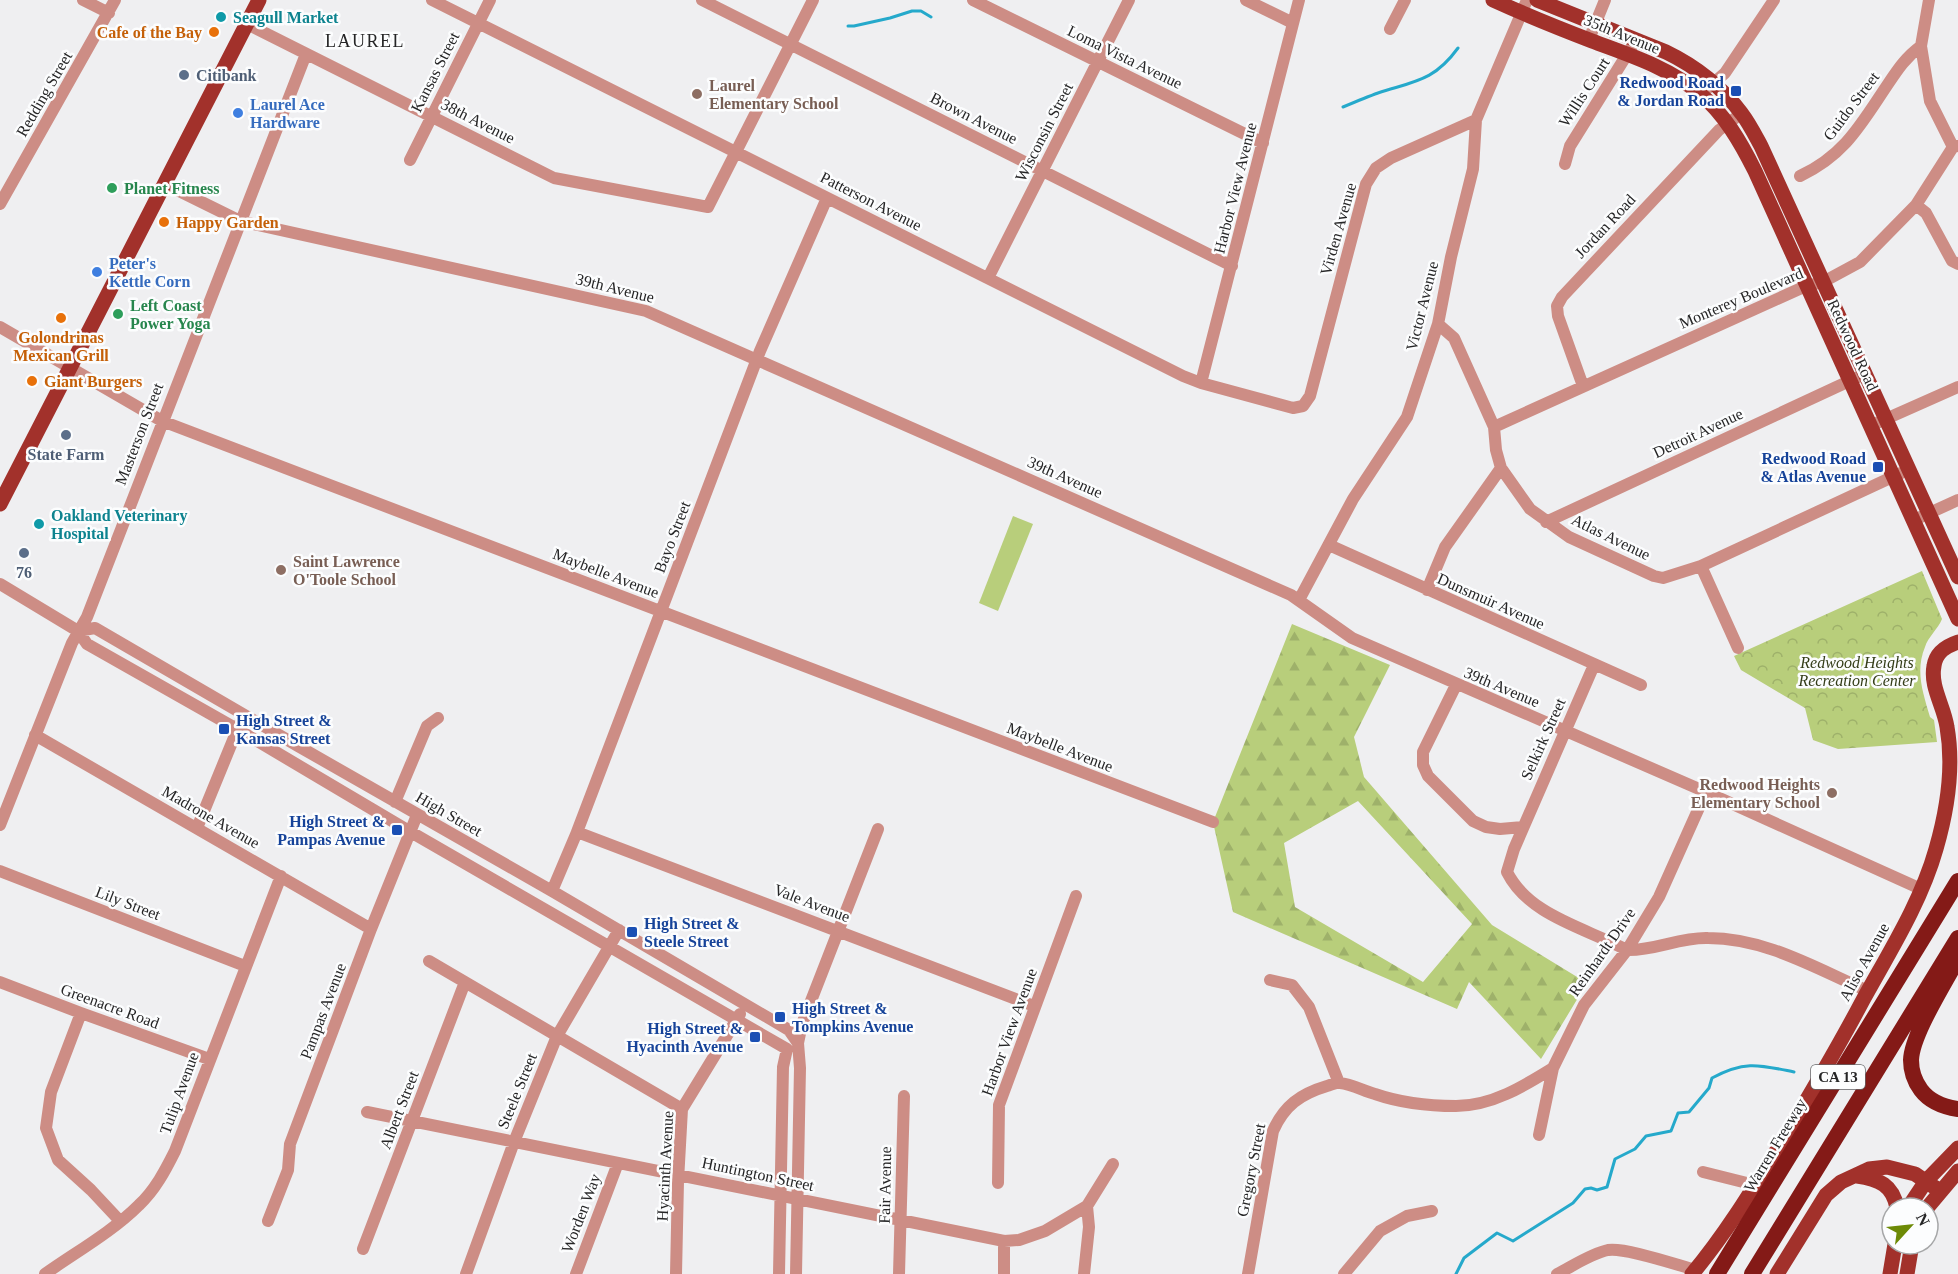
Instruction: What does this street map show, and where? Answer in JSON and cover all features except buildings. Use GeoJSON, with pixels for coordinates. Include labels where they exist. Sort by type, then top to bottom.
{"type":"FeatureCollection","features":[{"type":"Feature","properties":{"kind":"highway","name":"Warren Freeway"},"geometry":{"type":"LineString","coordinates":[[1718,1274],[1958,881]]}},
{"type":"Feature","properties":{"kind":"highway","name":"CA 13"},"geometry":{"type":"LineString","coordinates":[[1752,1274],[1958,938]]}},
{"type":"Feature","properties":{"kind":"highway"},"geometry":{"type":"LineString","coordinates":[[1958,958],[1916,1037],[1911,1069],[1925,1095],[1941,1105],[1958,1109]]}},
{"type":"Feature","properties":{"kind":"main road"},"geometry":{"type":"LineString","coordinates":[[0,504],[259,0]]}},
{"type":"Feature","properties":{"kind":"main road","name":"35th Avenue"},"geometry":{"type":"LineString","coordinates":[[1493,0],[1524,6],[1588,40],[1654,65],[1701,94]]}},
{"type":"Feature","properties":{"kind":"main road","name":"35th Avenue"},"geometry":{"type":"LineString","coordinates":[[1537,0],[1685,61],[1713,83]]}},
{"type":"Feature","properties":{"kind":"main road","name":"Redwood Road"},"geometry":{"type":"LineString","coordinates":[[1713,83],[1742,113],[1761,146],[1958,577]]}},
{"type":"Feature","properties":{"kind":"main road","name":"Redwood Road"},"geometry":{"type":"LineString","coordinates":[[1701,94],[1728,124],[1742,144],[1958,619]]}},
{"type":"Feature","properties":{"kind":"main road","name":"Aliso Avenue"},"geometry":{"type":"LineString","coordinates":[[1694,1272],[1755,1185],[1827,1066],[1909,916],[1921,889],[1937,846],[1948,783],[1948,729],[1934,682],[1934,663],[1943,649],[1958,642]]}},
{"type":"Feature","properties":{"kind":"main road"},"geometry":{"type":"LineString","coordinates":[[1916,1196],[1926,1180],[1958,1149]]}},
{"type":"Feature","properties":{"kind":"main road"},"geometry":{"type":"LineString","coordinates":[[1777,1274],[1826,1195],[1841,1182],[1869,1168],[1887,1167],[1908,1171],[1926,1180],[1940,1191]]}},
{"type":"Feature","properties":{"kind":"main road"},"geometry":{"type":"LineString","coordinates":[[1936,1196],[1958,1171]]}},
{"type":"Feature","properties":{"kind":"main road"},"geometry":{"type":"LineString","coordinates":[[1857,1176],[1883,1183],[1893,1196]]}},
{"type":"Feature","properties":{"kind":"main road"},"geometry":{"type":"LineString","coordinates":[[1890,1274],[1892,1256]]}},
{"type":"Feature","properties":{"kind":"main road"},"geometry":{"type":"LineString","coordinates":[[1907,1274],[1910,1256]]}},
{"type":"Feature","properties":{"kind":"street"},"geometry":{"type":"LineString","coordinates":[[83,0],[109,13]]}},
{"type":"Feature","properties":{"kind":"street","name":"Redding Street"},"geometry":{"type":"LineString","coordinates":[[0,204],[115,0]]}},
{"type":"Feature","properties":{"kind":"street","name":"Patterson Avenue"},"geometry":{"type":"LineString","coordinates":[[432,0],[1183,376],[1293,408],[1303,406]]}},
{"type":"Feature","properties":{"kind":"street","name":"Kansas Street"},"geometry":{"type":"LineString","coordinates":[[410,160],[490,0]]}},
{"type":"Feature","properties":{"kind":"street","name":"Brown Avenue"},"geometry":{"type":"LineString","coordinates":[[702,0],[1232,266]]}},
{"type":"Feature","properties":{"kind":"street"},"geometry":{"type":"LineString","coordinates":[[736,152],[813,0]]}},
{"type":"Feature","properties":{"kind":"street","name":"Loma Vista Avenue"},"geometry":{"type":"LineString","coordinates":[[973,0],[1263,143]]}},
{"type":"Feature","properties":{"kind":"street","name":"Wisconsin Street"},"geometry":{"type":"LineString","coordinates":[[988,278],[1129,0]]}},
{"type":"Feature","properties":{"kind":"street"},"geometry":{"type":"LineString","coordinates":[[1246,0],[1293,23]]}},
{"type":"Feature","properties":{"kind":"street","name":"Harbor View Avenue"},"geometry":{"type":"LineString","coordinates":[[1201,383],[1299,0]]}},
{"type":"Feature","properties":{"kind":"street"},"geometry":{"type":"LineString","coordinates":[[1390,29],[1406,0]]}},
{"type":"Feature","properties":{"kind":"street"},"geometry":{"type":"LineString","coordinates":[[1588,40],[1605,0]]}},
{"type":"Feature","properties":{"kind":"street"},"geometry":{"type":"LineString","coordinates":[[1701,94],[1725,73],[1774,0]]}},
{"type":"Feature","properties":{"kind":"street"},"geometry":{"type":"LineString","coordinates":[[1929,0],[1921,46],[1930,100],[1955,146]]}},
{"type":"Feature","properties":{"kind":"street","name":"Victor Avenue"},"geometry":{"type":"LineString","coordinates":[[1299,600],[1353,500],[1407,417],[1438,324],[1473,169],[1476,120],[1524,6]]}},
{"type":"Feature","properties":{"kind":"street","name":"38th Avenue"},"geometry":{"type":"LineString","coordinates":[[247,24],[554,178],[708,207],[736,152]]}},
{"type":"Feature","properties":{"kind":"street","name":"Willis Court"},"geometry":{"type":"LineString","coordinates":[[1565,164],[1570,146],[1636,40]]}},
{"type":"Feature","properties":{"kind":"street","name":"Guido Street"},"geometry":{"type":"LineString","coordinates":[[1800,176],[1822,165],[1838,152],[1854,134],[1908,56],[1921,46]]}},
{"type":"Feature","properties":{"kind":"street","name":"Masterson Street"},"geometry":{"type":"LineString","coordinates":[[0,825],[78,631],[87,617],[306,54]]}},
{"type":"Feature","properties":{"kind":"street","name":"Jordan Road"},"geometry":{"type":"LineString","coordinates":[[1583,386],[1558,316],[1557,306],[1562,297],[1719,130],[1742,113]]}},
{"type":"Feature","properties":{"kind":"street","name":"Virden Avenue"},"geometry":{"type":"LineString","coordinates":[[1303,406],[1310,396],[1366,184],[1376,168],[1391,158],[1476,120]]}},
{"type":"Feature","properties":{"kind":"street","name":"Monterey Boulevard"},"geometry":{"type":"LineString","coordinates":[[1494,428],[1806,286],[1823,282],[1860,262],[1916,205],[1955,146]]}},
{"type":"Feature","properties":{"kind":"street","name":"39th Avenue"},"geometry":{"type":"LineString","coordinates":[[165,184],[240,221],[646,311],[1299,600],[1352,639],[1706,792],[1921,889]]}},
{"type":"Feature","properties":{"kind":"street","name":"Bayo Street"},"geometry":{"type":"LineString","coordinates":[[552,891],[577,832],[760,351],[827,198]]}},
{"type":"Feature","properties":{"kind":"street"},"geometry":{"type":"LineString","coordinates":[[1916,205],[1926,213],[1952,261],[1958,264]]}},
{"type":"Feature","properties":{"kind":"street","name":"Atlas Avenue"},"geometry":{"type":"LineString","coordinates":[[1438,324],[1455,338],[1494,428],[1496,450],[1501,468],[1530,509],[1569,537],[1654,576],[1670,577],[1701,566],[1909,469]]}},
{"type":"Feature","properties":{"kind":"street","name":"Maybelle Avenue"},"geometry":{"type":"LineString","coordinates":[[0,327],[162,421],[1213,822]]}},
{"type":"Feature","properties":{"kind":"street","name":"Detroit Avenue"},"geometry":{"type":"LineString","coordinates":[[1546,522],[1865,374]]}},
{"type":"Feature","properties":{"kind":"street"},"geometry":{"type":"LineString","coordinates":[[1870,426],[1958,387]]}},
{"type":"Feature","properties":{"kind":"street"},"geometry":{"type":"LineString","coordinates":[[1427,590],[1445,547],[1501,468]]}},
{"type":"Feature","properties":{"kind":"street"},"geometry":{"type":"LineString","coordinates":[[1914,520],[1958,500]]}},
{"type":"Feature","properties":{"kind":"street","name":"Dunsmuir Avenue"},"geometry":{"type":"LineString","coordinates":[[1329,545],[1641,685]]}},
{"type":"Feature","properties":{"kind":"street"},"geometry":{"type":"LineString","coordinates":[[1701,566],[1738,648]]}},
{"type":"Feature","properties":{"kind":"street","name":"High Street"},"geometry":{"type":"LineString","coordinates":[[0,584],[78,631],[87,644],[737,1019],[792,1046]]}},
{"type":"Feature","properties":{"kind":"street","name":"High Street"},"geometry":{"type":"LineString","coordinates":[[78,631],[95,628],[552,891],[789,1030],[792,1046]]}},
{"type":"Feature","properties":{"kind":"street","name":"Selkirk Street"},"geometry":{"type":"LineString","coordinates":[[1594,665],[1522,827],[1507,872],[1514,886],[1544,911],[1627,950]]}},
{"type":"Feature","properties":{"kind":"street"},"geometry":{"type":"LineString","coordinates":[[1456,685],[1423,752],[1423,765],[1428,776],[1473,821],[1493,828],[1522,827]]}},
{"type":"Feature","properties":{"kind":"street"},"geometry":{"type":"LineString","coordinates":[[197,828],[244,714]]}},
{"type":"Feature","properties":{"kind":"street"},"geometry":{"type":"LineString","coordinates":[[395,802],[427,726],[438,718]]}},
{"type":"Feature","properties":{"kind":"street","name":"Madrone Avenue"},"geometry":{"type":"LineString","coordinates":[[35,735],[371,929]]}},
{"type":"Feature","properties":{"kind":"street","name":"Reinhardt Drive"},"geometry":{"type":"LineString","coordinates":[[1539,1135],[1553,1068],[1584,1005],[1627,950],[1659,897],[1706,792]]}},
{"type":"Feature","properties":{"kind":"street","name":"Pampas Avenue"},"geometry":{"type":"LineString","coordinates":[[268,1221],[288,1170],[290,1144],[371,929],[417,815]]}},
{"type":"Feature","properties":{"kind":"street"},"geometry":{"type":"LineString","coordinates":[[779,1274],[783,1066],[802,1024],[878,829]]}},
{"type":"Feature","properties":{"kind":"street","name":"Vale Avenue"},"geometry":{"type":"LineString","coordinates":[[577,832],[1034,1006]]}},
{"type":"Feature","properties":{"kind":"street","name":"Lily Street"},"geometry":{"type":"LineString","coordinates":[[0,871],[245,966]]}},
{"type":"Feature","properties":{"kind":"street","name":"Tulip Avenue"},"geometry":{"type":"LineString","coordinates":[[45,1274],[139,1205],[166,1169],[175,1151],[280,876]]}},
{"type":"Feature","properties":{"kind":"street","name":"Harbor View Avenue"},"geometry":{"type":"LineString","coordinates":[[998,1183],[999,1105],[1076,896]]}},
{"type":"Feature","properties":{"kind":"street","name":"Steele Street"},"geometry":{"type":"LineString","coordinates":[[466,1274],[514,1142],[557,1036],[619,930]]}},
{"type":"Feature","properties":{"kind":"street"},"geometry":{"type":"LineString","coordinates":[[1627,950],[1642,950],[1665,943],[1697,938],[1744,940],[1783,953],[1868,992]]}},
{"type":"Feature","properties":{"kind":"street"},"geometry":{"type":"LineString","coordinates":[[429,961],[682,1108]]}},
{"type":"Feature","properties":{"kind":"street"},"geometry":{"type":"LineString","coordinates":[[1270,981],[1292,985],[1310,1007],[1339,1083],[1377,1095],[1415,1104],[1459,1106],[1493,1100],[1520,1089],[1553,1068]]}},
{"type":"Feature","properties":{"kind":"street","name":"Greenacre Road"},"geometry":{"type":"LineString","coordinates":[[0,982],[209,1059]]}},
{"type":"Feature","properties":{"kind":"street","name":"Albert Street"},"geometry":{"type":"LineString","coordinates":[[363,1249],[465,982]]}},
{"type":"Feature","properties":{"kind":"street","name":"Hyacinth Avenue"},"geometry":{"type":"LineString","coordinates":[[676,1274],[682,1108],[746,1005]]}},
{"type":"Feature","properties":{"kind":"street"},"geometry":{"type":"LineString","coordinates":[[81,1013],[51,1092],[46,1128],[58,1160],[120,1221]]}},
{"type":"Feature","properties":{"kind":"street"},"geometry":{"type":"LineString","coordinates":[[792,1046],[800,1068],[796,1274]]}},
{"type":"Feature","properties":{"kind":"street","name":"Gregory Street"},"geometry":{"type":"LineString","coordinates":[[1248,1274],[1273,1131],[1278,1120],[1308,1091],[1339,1083]]}},
{"type":"Feature","properties":{"kind":"street","name":"Fair Avenue"},"geometry":{"type":"LineString","coordinates":[[899,1274],[904,1096]]}},
{"type":"Feature","properties":{"kind":"street","name":"Huntington Street"},"geometry":{"type":"LineString","coordinates":[[367,1112],[1004,1241],[1019,1240],[1045,1231],[1087,1206],[1113,1164]]}},
{"type":"Feature","properties":{"kind":"street","name":"Worden Way"},"geometry":{"type":"LineString","coordinates":[[576,1274],[618,1163]]}},
{"type":"Feature","properties":{"kind":"street"},"geometry":{"type":"LineString","coordinates":[[1703,1172],[1755,1185]]}},
{"type":"Feature","properties":{"kind":"street"},"geometry":{"type":"LineString","coordinates":[[1084,1274],[1089,1227],[1087,1206]]}},
{"type":"Feature","properties":{"kind":"street"},"geometry":{"type":"LineString","coordinates":[[1344,1274],[1380,1231],[1407,1216],[1432,1211]]}},
{"type":"Feature","properties":{"kind":"street"},"geometry":{"type":"LineString","coordinates":[[1004,1241],[1004,1274]]}},
{"type":"Feature","properties":{"kind":"street"},"geometry":{"type":"LineString","coordinates":[[1557,1274],[1598,1253],[1611,1250],[1655,1258],[1694,1272]]}},
{"type":"Feature","properties":{"kind":"green space"},"geometry":{"type":"Polygon","coordinates":[[[1013,516],[1033,524],[998,611],[979,603],[1013,516]]]}},
{"type":"Feature","properties":{"kind":"green space","name":"Redwood Heights Recreation Center"},"geometry":{"type":"Polygon","coordinates":[[[1922,571],[1942,619],[1926,643],[1920,673],[1930,717],[1934,720],[1937,742],[1838,749],[1813,740],[1805,708],[1741,670],[1734,656],[1922,571]]]}},
{"type":"Feature","properties":{"kind":"green space"},"geometry":{"type":"Polygon","coordinates":[[[1292,624],[1390,665],[1354,737],[1364,777],[1492,925],[1587,983],[1541,1059],[1469,982],[1457,1009],[1233,912],[1213,822],[1292,624]],[[1358,801],[1284,843],[1295,907],[1423,982],[1472,924],[1358,801]]]}},
{"type":"Feature","properties":{"kind":"waterway"},"geometry":{"type":"LineString","coordinates":[[848,26],[912,11],[921,11],[931,17]]}},
{"type":"Feature","properties":{"kind":"waterway"},"geometry":{"type":"LineString","coordinates":[[1343,107],[1432,74],[1458,48]]}},
{"type":"Feature","properties":{"kind":"waterway"},"geometry":{"type":"LineString","coordinates":[[1456,1274],[1464,1258],[1497,1233],[1513,1241],[1573,1203],[1585,1189],[1597,1190],[1607,1187],[1615,1159],[1635,1149],[1646,1136],[1671,1131],[1678,1113],[1689,1112],[1709,1088],[1712,1078],[1743,1066],[1771,1067],[1794,1072]]}},
{"type":"Feature","properties":{"kind":"place","name":"Seagull Market"},"geometry":{"type":"Point","coordinates":[221,17]}},
{"type":"Feature","properties":{"kind":"place","name":"Cafe of the Bay"},"geometry":{"type":"Point","coordinates":[214,32]}},
{"type":"Feature","properties":{"kind":"place","name":"Citibank"},"geometry":{"type":"Point","coordinates":[184,75]}},
{"type":"Feature","properties":{"kind":"place","name":"Redwood Road & Jordan Road"},"geometry":{"type":"Point","coordinates":[1736,91]}},
{"type":"Feature","properties":{"kind":"place","name":"Laurel Elementary School"},"geometry":{"type":"Point","coordinates":[697,94]}},
{"type":"Feature","properties":{"kind":"place","name":"Laurel Ace Hardware"},"geometry":{"type":"Point","coordinates":[238,113]}},
{"type":"Feature","properties":{"kind":"place","name":"Planet Fitness"},"geometry":{"type":"Point","coordinates":[112,188]}},
{"type":"Feature","properties":{"kind":"place","name":"Happy Garden"},"geometry":{"type":"Point","coordinates":[164,222]}},
{"type":"Feature","properties":{"kind":"place","name":"Peter's Kettle Corn"},"geometry":{"type":"Point","coordinates":[97,272]}},
{"type":"Feature","properties":{"kind":"place","name":"Left Coast Power Yoga"},"geometry":{"type":"Point","coordinates":[118,314]}},
{"type":"Feature","properties":{"kind":"place","name":"Golondrinas Mexican Grill"},"geometry":{"type":"Point","coordinates":[61,318]}},
{"type":"Feature","properties":{"kind":"place","name":"Giant Burgers"},"geometry":{"type":"Point","coordinates":[32,381]}},
{"type":"Feature","properties":{"kind":"place","name":"State Farm"},"geometry":{"type":"Point","coordinates":[66,435]}},
{"type":"Feature","properties":{"kind":"place","name":"Redwood Road & Atlas Avenue"},"geometry":{"type":"Point","coordinates":[1878,467]}},
{"type":"Feature","properties":{"kind":"place","name":"Oakland Veterinary Hospital"},"geometry":{"type":"Point","coordinates":[39,524]}},
{"type":"Feature","properties":{"kind":"place","name":"76"},"geometry":{"type":"Point","coordinates":[24,553]}},
{"type":"Feature","properties":{"kind":"place","name":"Saint Lawrence O'Toole School"},"geometry":{"type":"Point","coordinates":[281,570]}},
{"type":"Feature","properties":{"kind":"place","name":"High Street & Kansas Street"},"geometry":{"type":"Point","coordinates":[224,729]}},
{"type":"Feature","properties":{"kind":"place","name":"Redwood Heights Elementary School"},"geometry":{"type":"Point","coordinates":[1832,793]}},
{"type":"Feature","properties":{"kind":"place","name":"High Street & Pampas Avenue"},"geometry":{"type":"Point","coordinates":[397,830]}},
{"type":"Feature","properties":{"kind":"place","name":"High Street & Steele Street"},"geometry":{"type":"Point","coordinates":[632,932]}},
{"type":"Feature","properties":{"kind":"place","name":"High Street & Tompkins Avenue"},"geometry":{"type":"Point","coordinates":[780,1017]}},
{"type":"Feature","properties":{"kind":"place","name":"High Street & Hyacinth Avenue"},"geometry":{"type":"Point","coordinates":[755,1037]}},
{"type":"Feature","properties":{"kind":"district","name":"LAUREL"},"geometry":{"type":"Point","coordinates":[365,41]}}]}
